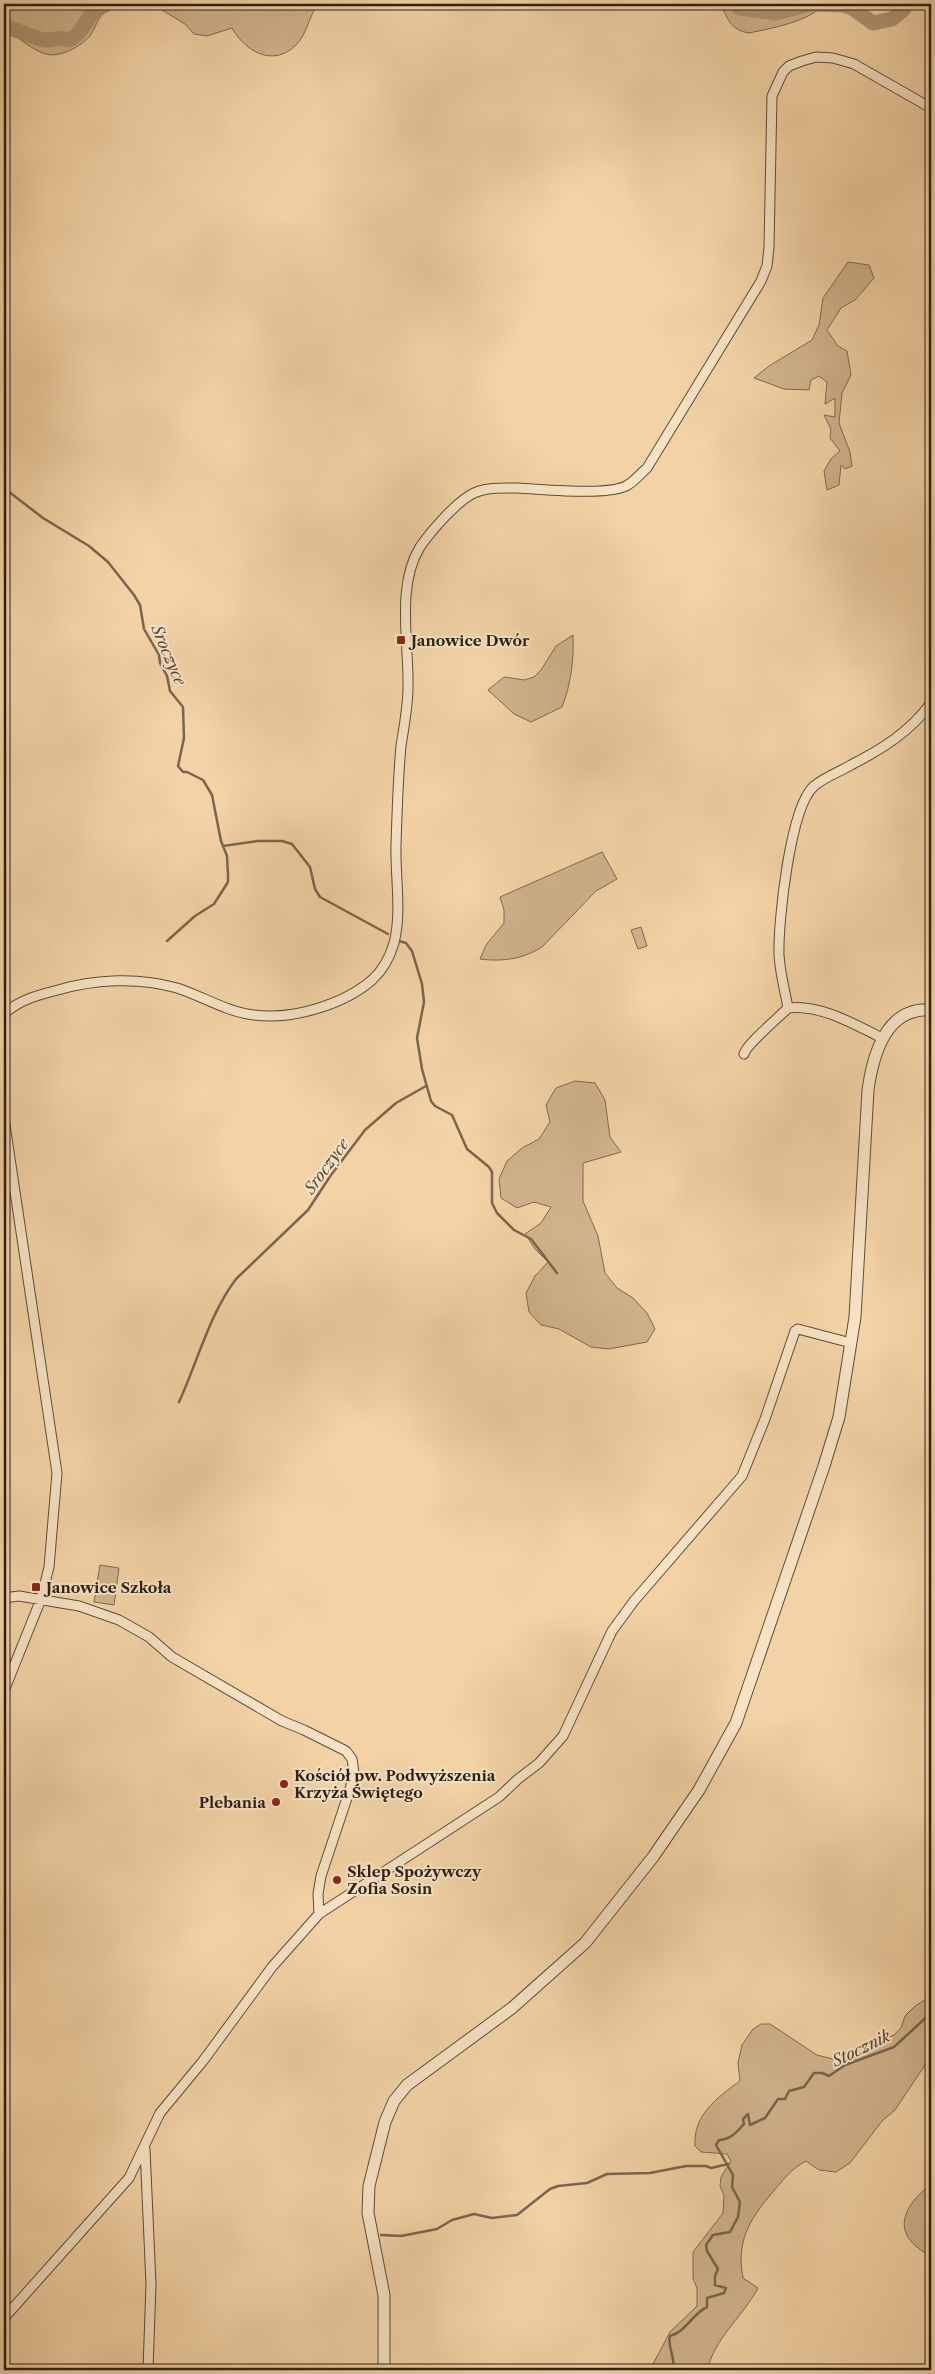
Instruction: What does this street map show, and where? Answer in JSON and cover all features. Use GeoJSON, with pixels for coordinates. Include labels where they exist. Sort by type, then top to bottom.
{"type":"FeatureCollection","features":[{"type":"Feature","properties":{"kind":"street"},"geometry":{"type":"LineString","coordinates":[[4,1014],[15,1004],[78,984],[108,981],[141,981],[176,988],[232,1010],[254,1016],[288,1014],[319,1007],[354,993],[374,978],[388,961],[394,941],[397,920],[396,834],[401,748],[408,702],[405,609],[408,585],[419,549],[429,535],[460,502],[475,492],[503,488],[610,490],[632,482],[647,468],[761,281],[767,266],[772,185],[772,96],[783,72],[789,66],[816,57],[832,58],[854,64],[931,108]]}},
{"type":"Feature","properties":{"kind":"street"},"geometry":{"type":"LineString","coordinates":[[788,1008],[779,956],[781,911],[786,863],[806,798],[813,787],[824,779],[892,742],[914,724],[931,703]]}},
{"type":"Feature","properties":{"kind":"street"},"geometry":{"type":"LineString","coordinates":[[744,1054],[750,1044],[764,1033],[788,1008],[796,1007],[834,1015],[882,1038]]}},
{"type":"Feature","properties":{"kind":"street"},"geometry":{"type":"LineString","coordinates":[[384,2370],[384,2295],[368,2213],[368,2198],[377,2148],[394,2101],[407,2085],[512,2008],[585,1943],[653,1857],[699,1790],[736,1723],[797,1547],[839,1417],[857,1290],[868,1090],[872,1066],[882,1038],[891,1026],[914,1010],[931,1010]]}},
{"type":"Feature","properties":{"kind":"street"},"geometry":{"type":"LineString","coordinates":[[4,1118],[57,1473],[49,1567],[40,1599],[4,1691]]}},
{"type":"Feature","properties":{"kind":"street"},"geometry":{"type":"LineString","coordinates":[[4,2318],[129,2178],[160,2114],[203,2061],[272,1967],[319,1914],[499,1797],[539,1763],[562,1736],[612,1631],[634,1601],[742,1476],[765,1419],[791,1336],[795,1331],[798,1329],[851,1343]]}},
{"type":"Feature","properties":{"kind":"street"},"geometry":{"type":"LineString","coordinates":[[4,1598],[19,1596],[79,1606],[119,1620],[149,1637],[172,1657],[282,1722],[304,1730],[346,1751],[352,1759],[354,1773],[321,1876],[318,1894],[319,1914]]}},
{"type":"Feature","properties":{"kind":"street"},"geometry":{"type":"LineString","coordinates":[[145,2148],[152,2284],[148,2370]]}},
{"type":"Feature","properties":{"kind":"shaded area"},"geometry":{"type":"Polygon","coordinates":[[[4,4],[31,4],[45,7],[60,4],[128,4],[103,14],[91,34],[82,44],[67,52],[51,55],[39,52],[4,30],[4,4]]]}},
{"type":"Feature","properties":{"kind":"shaded area"},"geometry":{"type":"Polygon","coordinates":[[[152,4],[318,4],[300,41],[287,52],[269,56],[260,54],[244,44],[232,28],[207,36],[194,34],[185,24],[152,4]]]}},
{"type":"Feature","properties":{"kind":"shaded area"},"geometry":{"type":"Polygon","coordinates":[[[721,4],[823,4],[818,10],[800,20],[749,33],[734,27],[721,4]]]}},
{"type":"Feature","properties":{"kind":"shaded area"},"geometry":{"type":"Polygon","coordinates":[[[848,262],[869,265],[874,278],[855,300],[841,308],[827,330],[838,346],[847,351],[851,375],[842,393],[839,423],[850,452],[852,466],[845,469],[841,465],[839,485],[827,490],[824,471],[831,459],[840,451],[830,438],[831,429],[824,415],[835,417],[835,398],[825,404],[827,382],[819,376],[811,380],[809,390],[784,389],[754,378],[769,366],[812,340],[819,325],[823,298],[848,262]]]}},
{"type":"Feature","properties":{"kind":"shaded area"},"geometry":{"type":"Polygon","coordinates":[[[573,635],[571,672],[568,690],[562,707],[531,722],[514,714],[488,690],[504,677],[524,680],[534,677],[541,670],[556,646],[573,635]]]}},
{"type":"Feature","properties":{"kind":"shaded area"},"geometry":{"type":"Polygon","coordinates":[[[602,852],[617,879],[596,891],[542,947],[512,959],[480,959],[486,945],[504,923],[504,910],[500,897],[602,852]]]}},
{"type":"Feature","properties":{"kind":"shaded area"},"geometry":{"type":"Polygon","coordinates":[[[641,927],[647,946],[638,949],[631,930],[641,927]]]}},
{"type":"Feature","properties":{"kind":"shaded area"},"geometry":{"type":"Polygon","coordinates":[[[575,1081],[595,1083],[605,1100],[610,1137],[621,1152],[583,1163],[583,1201],[598,1236],[605,1273],[617,1288],[633,1298],[647,1313],[655,1329],[647,1342],[609,1349],[591,1347],[559,1329],[541,1325],[529,1312],[526,1293],[535,1276],[548,1262],[535,1249],[525,1234],[541,1223],[551,1207],[534,1202],[517,1208],[501,1198],[499,1179],[507,1161],[522,1148],[539,1139],[550,1122],[546,1105],[556,1088],[575,1081]]]}},
{"type":"Feature","properties":{"kind":"shaded area"},"geometry":{"type":"Polygon","coordinates":[[[100,1565],[119,1568],[114,1605],[94,1602],[100,1565]]]}},
{"type":"Feature","properties":{"kind":"shaded area"},"geometry":{"type":"Polygon","coordinates":[[[931,1996],[931,2056],[895,2110],[882,2121],[850,2163],[836,2172],[819,2170],[806,2161],[796,2168],[772,2193],[751,2222],[743,2242],[741,2265],[743,2278],[758,2288],[722,2338],[711,2359],[708,2370],[652,2370],[652,2366],[670,2332],[697,2306],[697,2288],[693,2279],[693,2252],[723,2213],[724,2195],[720,2186],[721,2177],[731,2161],[727,2154],[701,2152],[695,2146],[695,2135],[702,2116],[708,2108],[740,2081],[738,2063],[742,2045],[753,2029],[761,2024],[770,2024],[817,2055],[837,2060],[846,2059],[859,2045],[878,2042],[894,2035],[901,2028],[905,2016],[915,2006],[931,1996]]]}},
{"type":"Feature","properties":{"kind":"shaded area"},"geometry":{"type":"Polygon","coordinates":[[[931,2184],[931,2256],[918,2248],[909,2239],[904,2221],[913,2202],[931,2184]]]}},
{"type":"Feature","properties":{"kind":"waterway"},"geometry":{"type":"LineString","coordinates":[[4,25],[42,39],[61,38],[69,40],[79,33],[93,12],[103,4]]}},
{"type":"Feature","properties":{"kind":"waterway"},"geometry":{"type":"LineString","coordinates":[[737,4],[739,8],[776,13],[811,4],[843,5],[852,8],[873,23],[892,19],[904,9],[904,4]]}},
{"type":"Feature","properties":{"kind":"waterway","name":"Sroczyce"},"geometry":{"type":"LineString","coordinates":[[4,488],[43,518],[89,546],[108,562],[140,605],[144,629],[159,655],[160,663],[167,676],[170,691],[183,707],[184,738],[178,766],[183,772],[203,780],[212,795],[221,841],[227,856],[228,882],[214,904],[195,916],[167,941]]}},
{"type":"Feature","properties":{"kind":"waterway","name":"Sroczyce"},"geometry":{"type":"LineString","coordinates":[[223,846],[258,841],[282,841],[292,844],[310,867],[315,889],[320,897],[388,934]]}},
{"type":"Feature","properties":{"kind":"waterway"},"geometry":{"type":"LineString","coordinates":[[399,941],[406,943],[412,951],[422,984],[424,1002],[417,1038],[422,1069],[431,1101],[435,1106],[452,1115],[467,1149],[489,1167],[492,1172],[492,1203],[497,1213],[514,1230],[531,1239],[557,1273]]}},
{"type":"Feature","properties":{"kind":"waterway","name":"Sroczyce"},"geometry":{"type":"LineString","coordinates":[[179,1402],[211,1323],[236,1279],[308,1210],[331,1175],[365,1130],[396,1103],[426,1086]]}},
{"type":"Feature","properties":{"kind":"waterway","name":"Stocznik"},"geometry":{"type":"LineString","coordinates":[[673,2370],[670,2336],[676,2334],[707,2307],[707,2298],[724,2293],[726,2288],[715,2285],[715,2276],[718,2269],[707,2251],[706,2245],[713,2235],[730,2232],[738,2217],[740,2202],[732,2187],[733,2175],[716,2145],[719,2140],[736,2133],[744,2124],[743,2119],[748,2114],[750,2125],[765,2118],[778,2099],[785,2099],[789,2091],[804,2087],[814,2073],[822,2073],[829,2076],[845,2065],[894,2047],[931,2013]]}},
{"type":"Feature","properties":{"kind":"waterway"},"geometry":{"type":"LineString","coordinates":[[381,2235],[401,2236],[437,2229],[452,2220],[474,2214],[492,2218],[517,2215],[550,2189],[558,2186],[587,2183],[607,2174],[650,2173],[686,2166],[706,2166],[711,2168],[728,2164]]}},
{"type":"Feature","properties":{"kind":"place","name":"Janowice Dwór"},"geometry":{"type":"Point","coordinates":[401,640]}},
{"type":"Feature","properties":{"kind":"place","name":"Janowice Szkoła"},"geometry":{"type":"Point","coordinates":[36,1587]}},
{"type":"Feature","properties":{"kind":"place","name":"Kościół pw. Podwyższenia Krzyża Świętego"},"geometry":{"type":"Point","coordinates":[284,1784]}},
{"type":"Feature","properties":{"kind":"place","name":"Plebania"},"geometry":{"type":"Point","coordinates":[276,1802]}},
{"type":"Feature","properties":{"kind":"place","name":"Sklep Spożywczy Zofia Sosin"},"geometry":{"type":"Point","coordinates":[337,1880]}}]}
